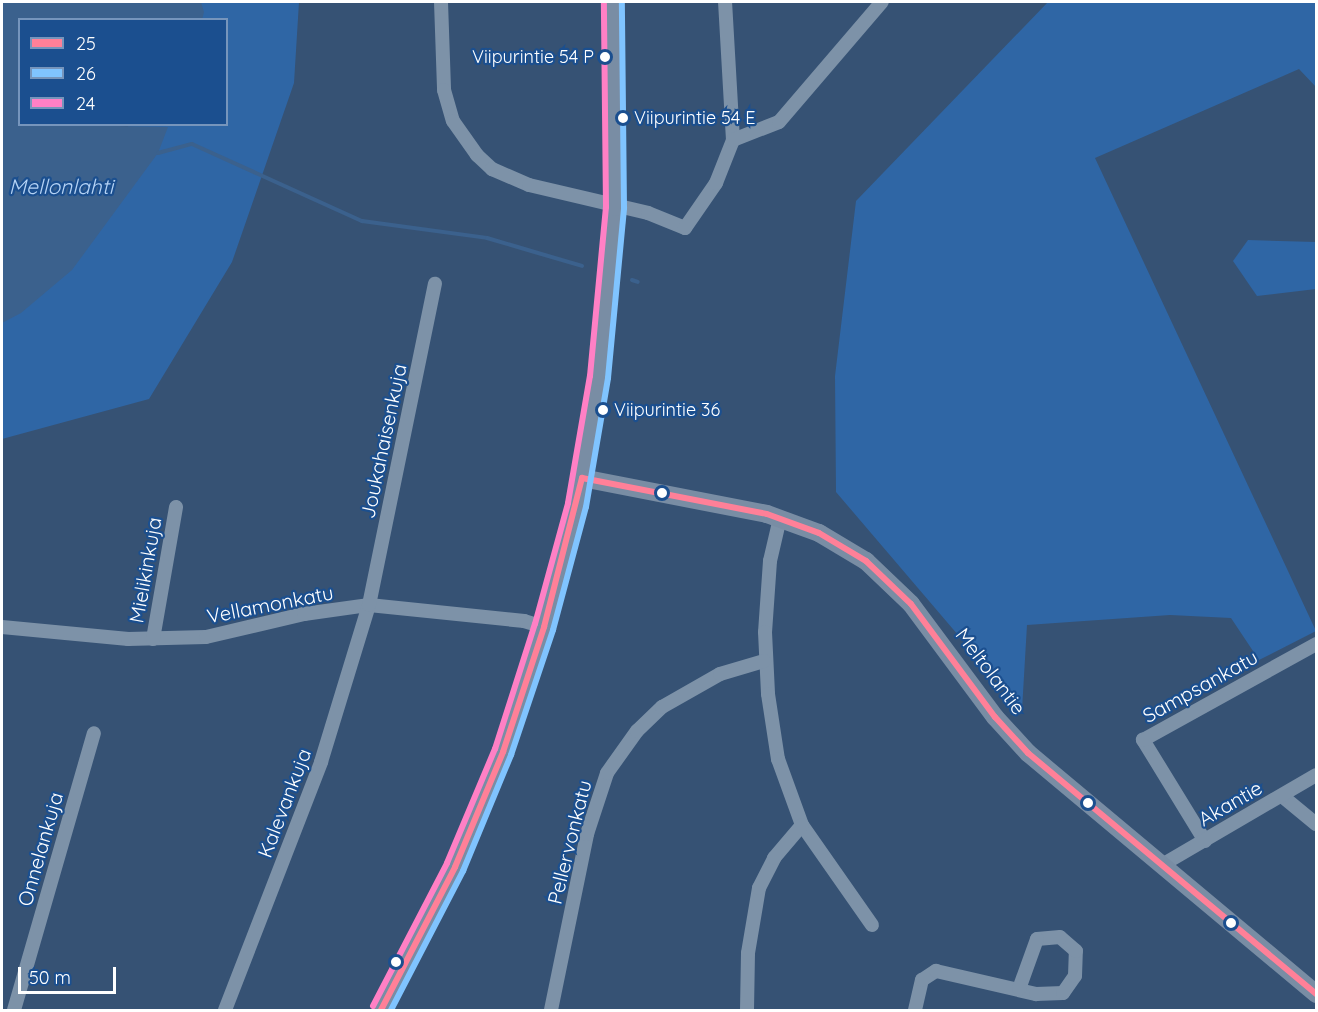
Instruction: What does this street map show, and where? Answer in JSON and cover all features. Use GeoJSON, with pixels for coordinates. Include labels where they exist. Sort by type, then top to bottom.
{"type":"FeatureCollection","features":[{"type":"Feature","properties":{"kind":"main road"},"geometry":{"type":"LineString","coordinates":[[381,1011],[479,812],[523,696],[544,627],[582,478],[599,377],[615,207],[613,2]]}},
{"type":"Feature","properties":{"kind":"main road","name":"Meltolantie"},"geometry":{"type":"LineString","coordinates":[[582,478],[780,518],[819,533],[866,561],[911,604],[995,717],[1028,753],[1317,994]]}},
{"type":"Feature","properties":{"kind":"street"},"geometry":{"type":"LineString","coordinates":[[441,2],[444,90],[453,121],[466,144],[492,169],[520,181],[615,207],[648,213],[686,228],[716,183],[732,140],[725,2]]}},
{"type":"Feature","properties":{"kind":"street"},"geometry":{"type":"LineString","coordinates":[[732,140],[779,122],[882,2]]}},
{"type":"Feature","properties":{"kind":"street","name":"Joukahaisenkuja"},"geometry":{"type":"LineString","coordinates":[[369,605],[435,284]]}},
{"type":"Feature","properties":{"kind":"street","name":"Mielikinkuja"},"geometry":{"type":"LineString","coordinates":[[153,639],[176,507]]}},
{"type":"Feature","properties":{"kind":"street"},"geometry":{"type":"LineString","coordinates":[[780,518],[770,561],[764,661],[778,759],[802,825],[872,925]]}},
{"type":"Feature","properties":{"kind":"street","name":"Vellamonkatu"},"geometry":{"type":"LineString","coordinates":[[2,627],[153,639],[206,637],[304,614],[369,605],[524,621],[544,627]]}},
{"type":"Feature","properties":{"kind":"street","name":"Kalevankuja"},"geometry":{"type":"LineString","coordinates":[[225,1011],[321,762],[369,605]]}},
{"type":"Feature","properties":{"kind":"street","name":"Sampsankatu"},"geometry":{"type":"LineString","coordinates":[[1205,841],[1143,740],[1317,644]]}},
{"type":"Feature","properties":{"kind":"street","name":"Pellervonkatu"},"geometry":{"type":"LineString","coordinates":[[551,1011],[587,834],[608,773],[637,731],[662,707],[720,674],[764,661]]}},
{"type":"Feature","properties":{"kind":"street","name":"Onnelankuja"},"geometry":{"type":"LineString","coordinates":[[14,1011],[94,733]]}},
{"type":"Feature","properties":{"kind":"street","name":"Akantie"},"geometry":{"type":"LineString","coordinates":[[1162,864],[1317,775]]}},
{"type":"Feature","properties":{"kind":"street"},"geometry":{"type":"LineString","coordinates":[[1282,796],[1317,824]]}},
{"type":"Feature","properties":{"kind":"street"},"geometry":{"type":"LineString","coordinates":[[747,1011],[748,953],[759,888],[774,858],[802,825]]}},
{"type":"Feature","properties":{"kind":"street"},"geometry":{"type":"LineString","coordinates":[[915,1011],[922,981],[936,971],[1036,994],[1063,993],[1075,976],[1076,951],[1060,938],[1037,939],[1019,989]]}},
{"type":"Feature","properties":{"kind":"shaded area"},"geometry":{"type":"Polygon","coordinates":[[[194,2],[299,2],[294,83],[232,262],[149,399],[2,439],[2,304],[128,126],[228,126],[228,18],[192,18],[194,2]]]}},
{"type":"Feature","properties":{"kind":"shaded area"},"geometry":{"type":"Polygon","coordinates":[[[1048,2],[1316,2],[1316,87],[1299,69],[1095,158],[1316,631],[1259,660],[1231,618],[1170,615],[1027,625],[1022,710],[836,492],[835,376],[856,201],[1048,2]]]}},
{"type":"Feature","properties":{"kind":"shaded area"},"geometry":{"type":"Polygon","coordinates":[[[1248,240],[1316,242],[1316,289],[1257,296],[1233,261],[1248,240]]]}},
{"type":"Feature","properties":{"kind":"water","name":"Mellonlahti"},"geometry":{"type":"Polygon","coordinates":[[[2,2],[201,2],[204,12],[202,18],[18,18],[18,126],[168,127],[158,153],[72,270],[21,313],[2,323],[2,2]]]}},
{"type":"Feature","properties":{"kind":"waterway"},"geometry":{"type":"LineString","coordinates":[[158,153],[192,144],[362,221],[487,238],[582,266]]}},
{"type":"Feature","properties":{"kind":"waterway"},"geometry":{"type":"LineString","coordinates":[[632,280],[638,282]]}},
{"type":"Feature","properties":{"kind":"transit line","name":"24"},"geometry":{"type":"LineString","coordinates":[[373,1006],[447,863],[495,749],[535,624],[568,503],[590,376],[606,207],[604,2]]}},
{"type":"Feature","properties":{"kind":"transit line","name":"26"},"geometry":{"type":"LineString","coordinates":[[391,1010],[463,871],[511,755],[553,630],[586,507],[608,378],[624,208],[622,2]]}},
{"type":"Feature","properties":{"kind":"transit line","name":"25"},"geometry":{"type":"LineString","coordinates":[[582,478],[767,514],[819,533],[866,561],[911,604],[995,717],[1028,753],[1316,994]]}},
{"type":"Feature","properties":{"kind":"transit line","name":"25"},"geometry":{"type":"LineString","coordinates":[[381,1010],[455,867],[503,752],[544,627],[582,478]]}},
{"type":"Feature","properties":{"kind":"place","name":"Viipurintie 54 P"},"geometry":{"type":"Point","coordinates":[605,57]}},
{"type":"Feature","properties":{"kind":"place","name":"Viipurintie 54 E"},"geometry":{"type":"Point","coordinates":[623,118]}},
{"type":"Feature","properties":{"kind":"place","name":"Viipurintie 36"},"geometry":{"type":"Point","coordinates":[603,410]}}]}
